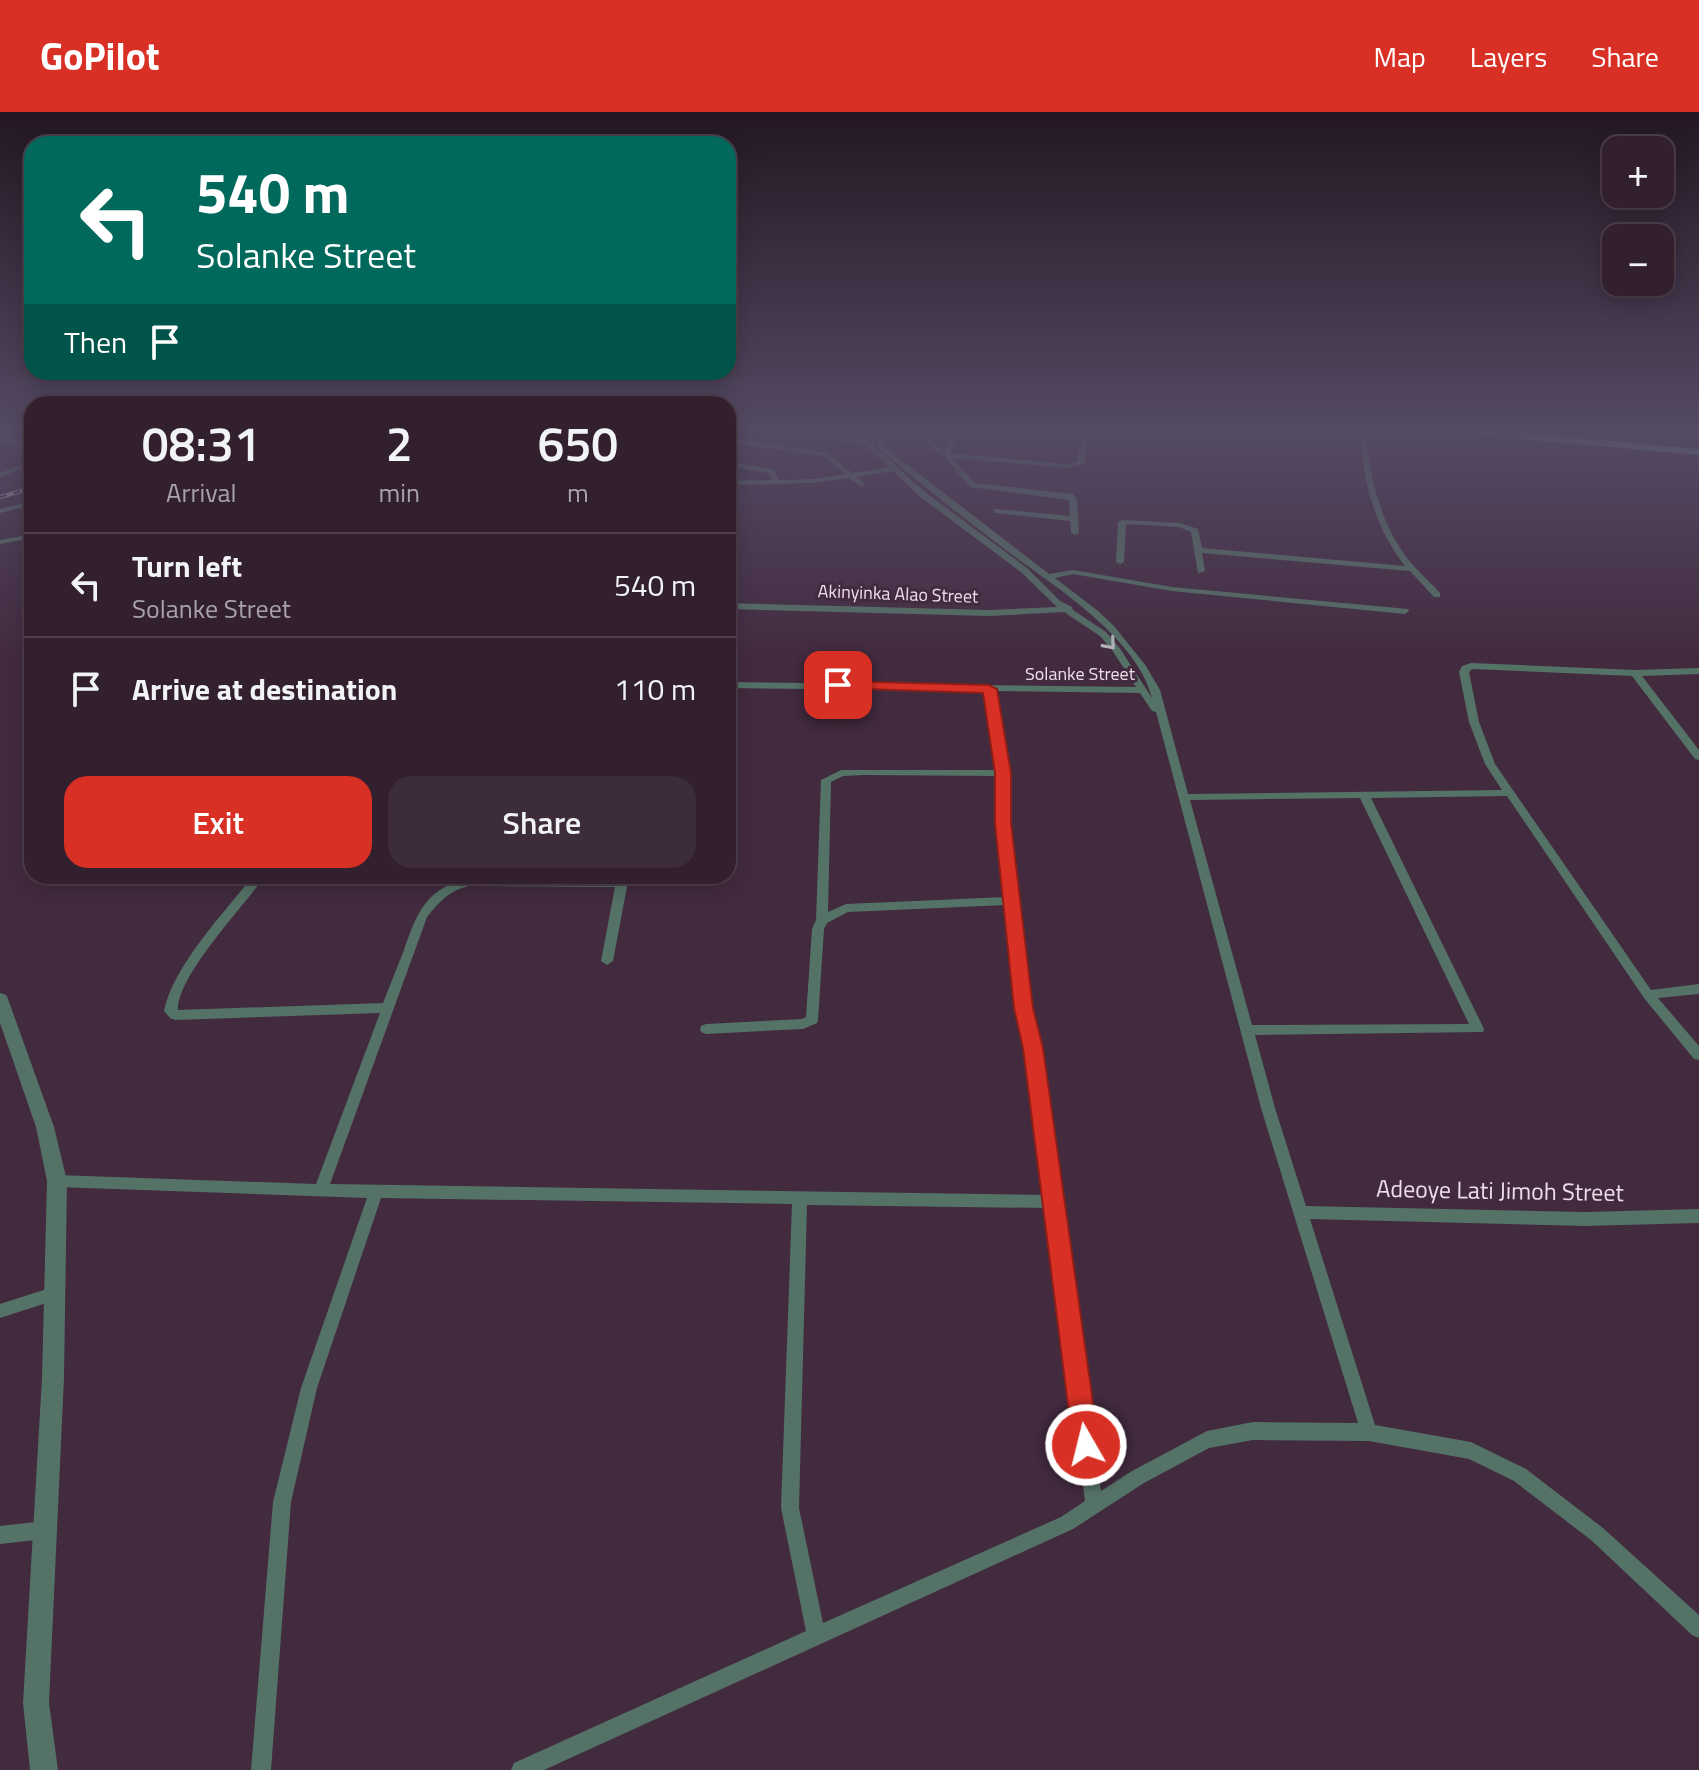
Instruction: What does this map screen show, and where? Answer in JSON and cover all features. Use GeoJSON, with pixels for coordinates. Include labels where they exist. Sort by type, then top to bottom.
{"type":"FeatureCollection","features":[{"type":"Feature","properties":{"kind":"street"},"geometry":{"type":"LineString","coordinates":[[943,507],[1024,570],[1053,598],[1103,634],[1161,718]]}},
{"type":"Feature","properties":{"kind":"street"},"geometry":{"type":"LineString","coordinates":[[958,507],[1087,605],[1143,666],[1155,690],[1247,1030],[1369,1432]]}},
{"type":"Feature","properties":{"kind":"street"},"geometry":{"type":"LineString","coordinates":[[1074,507],[1075,533]]}},
{"type":"Feature","properties":{"kind":"street"},"geometry":{"type":"LineString","coordinates":[[1379,507],[1394,544],[1437,595]]}},
{"type":"Feature","properties":{"kind":"street"},"geometry":{"type":"LineString","coordinates":[[997,511],[1075,519]]}},
{"type":"Feature","properties":{"kind":"street"},"geometry":{"type":"LineString","coordinates":[[1120,562],[1122,522],[1188,526],[1195,531],[1201,571]]}},
{"type":"Feature","properties":{"kind":"street"},"geometry":{"type":"LineString","coordinates":[[0,542],[24,538]]}},
{"type":"Feature","properties":{"kind":"street"},"geometry":{"type":"LineString","coordinates":[[1197,550],[1413,569]]}},
{"type":"Feature","properties":{"kind":"street"},"geometry":{"type":"LineString","coordinates":[[1047,577],[1073,572],[1172,589],[1405,611]]}},
{"type":"Feature","properties":{"kind":"street"},"geometry":{"type":"LineString","coordinates":[[1053,598],[1073,594]]}},
{"type":"Feature","properties":{"kind":"street","name":"Akinyinka Alao Street"},"geometry":{"type":"LineString","coordinates":[[736,606],[957,613],[1067,609],[1087,605]]}},
{"type":"Feature","properties":{"kind":"street"},"geometry":{"type":"LineString","coordinates":[[1699,671],[1635,673],[1485,666],[1465,668],[1480,744],[1648,995],[1699,1055]]}},
{"type":"Feature","properties":{"kind":"street"},"geometry":{"type":"LineString","coordinates":[[1635,673],[1699,757]]}},
{"type":"Feature","properties":{"kind":"street","name":"Solanke Street"},"geometry":{"type":"LineString","coordinates":[[736,685],[1144,690]]}},
{"type":"Feature","properties":{"kind":"street"},"geometry":{"type":"LineString","coordinates":[[989,689],[1003,773],[1003,823],[1023,1008],[1033,1048],[1094,1505]]}},
{"type":"Feature","properties":{"kind":"street"},"geometry":{"type":"LineString","coordinates":[[706,1029],[803,1024],[812,1020],[818,929],[822,920],[826,780],[841,773],[863,772],[1003,773]]}},
{"type":"Feature","properties":{"kind":"street"},"geometry":{"type":"LineString","coordinates":[[1183,797],[1511,793]]}},
{"type":"Feature","properties":{"kind":"street"},"geometry":{"type":"LineString","coordinates":[[1247,1030],[1478,1029],[1364,795]]}},
{"type":"Feature","properties":{"kind":"street"},"geometry":{"type":"LineString","coordinates":[[253,884],[193,963],[169,1003],[170,1011],[175,1015],[192,1015],[389,1008]]}},
{"type":"Feature","properties":{"kind":"street"},"geometry":{"type":"LineString","coordinates":[[321,1190],[422,916],[440,892],[451,886],[468,884]]}},
{"type":"Feature","properties":{"kind":"street"},"geometry":{"type":"LineString","coordinates":[[607,961],[621,884]]}},
{"type":"Feature","properties":{"kind":"street"},"geometry":{"type":"LineString","coordinates":[[822,920],[846,908],[1013,901]]}},
{"type":"Feature","properties":{"kind":"street"},"geometry":{"type":"LineString","coordinates":[[1648,995],[1699,989]]}},
{"type":"Feature","properties":{"kind":"street"},"geometry":{"type":"LineString","coordinates":[[0,999],[45,1127],[57,1181],[56,1293],[36,1703],[44,1770]]}},
{"type":"Feature","properties":{"kind":"street"},"geometry":{"type":"LineString","coordinates":[[57,1181],[376,1192],[1054,1202]]}},
{"type":"Feature","properties":{"kind":"street"},"geometry":{"type":"LineString","coordinates":[[261,1770],[282,1502],[309,1388],[376,1192]]}},
{"type":"Feature","properties":{"kind":"street"},"geometry":{"type":"LineString","coordinates":[[800,1200],[790,1508],[816,1635]]}},
{"type":"Feature","properties":{"kind":"street","name":"Adeoye Lati Jimoh Street"},"geometry":{"type":"LineString","coordinates":[[1301,1212],[1585,1219],[1699,1216]]}},
{"type":"Feature","properties":{"kind":"street"},"geometry":{"type":"LineString","coordinates":[[0,1311],[56,1293]]}},
{"type":"Feature","properties":{"kind":"street"},"geometry":{"type":"LineString","coordinates":[[521,1770],[1067,1523],[1207,1440],[1253,1431],[1369,1432],[1471,1451],[1520,1475],[1597,1534],[1699,1628]]}},
{"type":"Feature","properties":{"kind":"street"},"geometry":{"type":"LineString","coordinates":[[0,1535],[45,1530]]}},
{"type":"Feature","properties":{"kind":"route"},"geometry":{"type":"LineString","coordinates":[[838,685],[989,689],[1003,773],[1003,823],[1023,1008],[1033,1048],[1086,1445]]}}]}
